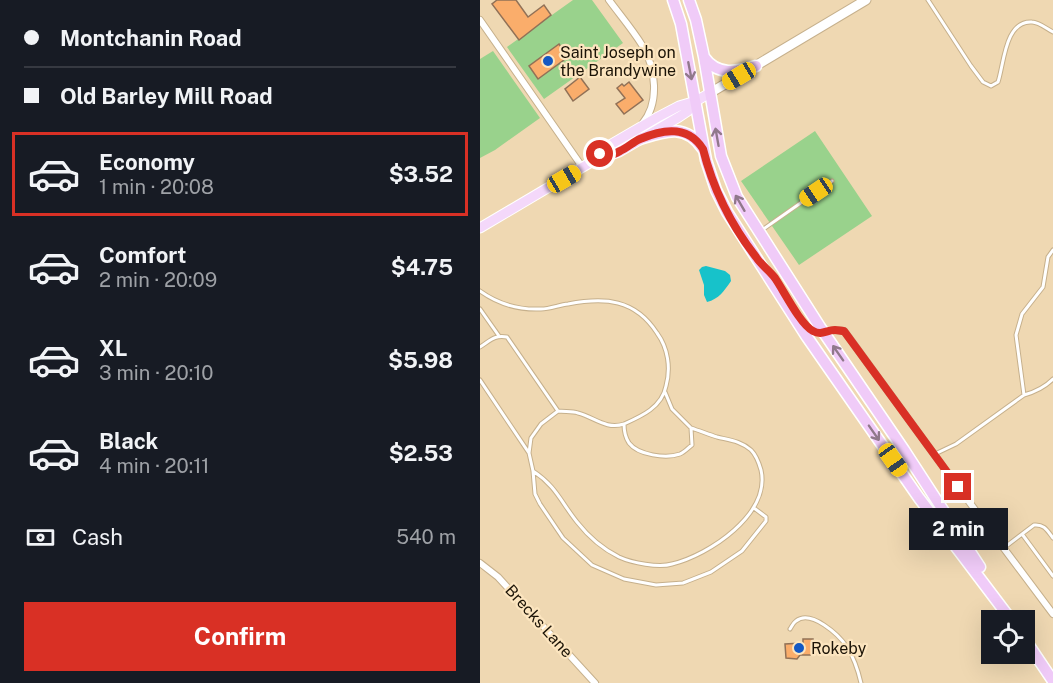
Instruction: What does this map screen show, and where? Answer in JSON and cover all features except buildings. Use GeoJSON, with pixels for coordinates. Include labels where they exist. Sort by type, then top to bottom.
{"type":"FeatureCollection","features":[{"type":"Feature","properties":{"kind":"highway"},"geometry":{"type":"LineString","coordinates":[[673,0],[681,24],[703,149],[721,201],[807,337],[919,498],[1005,610]]}},
{"type":"Feature","properties":{"kind":"highway"},"geometry":{"type":"LineString","coordinates":[[689,0],[704,57],[724,167],[737,197],[824,333],[924,478],[1006,610]]}},
{"type":"Feature","properties":{"kind":"highway"},"geometry":{"type":"LineString","coordinates":[[704,57],[714,67],[723,71],[756,66]]}},
{"type":"Feature","properties":{"kind":"highway"},"geometry":{"type":"LineString","coordinates":[[640,139],[664,132],[678,131],[695,140],[703,149]]}},
{"type":"Feature","properties":{"kind":"highway"},"geometry":{"type":"LineString","coordinates":[[756,258],[774,276],[809,328],[815,332],[824,333]]}},
{"type":"Feature","properties":{"kind":"highway"},"geometry":{"type":"LineString","coordinates":[[1035,654],[1053,681]]}},
{"type":"Feature","properties":{"kind":"main road"},"geometry":{"type":"LineString","coordinates":[[480,228],[583,168],[610,145],[679,106],[696,101],[866,0]]}},
{"type":"Feature","properties":{"kind":"main road"},"geometry":{"type":"LineString","coordinates":[[593,161],[619,152],[688,111],[696,101]]}},
{"type":"Feature","properties":{"kind":"street"},"geometry":{"type":"LineString","coordinates":[[609,0],[643,46],[651,69],[653,102],[648,117],[630,134]]}},
{"type":"Feature","properties":{"kind":"street"},"geometry":{"type":"LineString","coordinates":[[480,20],[583,168]]}},
{"type":"Feature","properties":{"kind":"street"},"geometry":{"type":"LineString","coordinates":[[824,333],[834,330],[844,331],[1052,611]]}},
{"type":"Feature","properties":{"kind":"street","name":"Brecks Lane"},"geometry":{"type":"LineString","coordinates":[[480,562],[498,577],[595,683]]}},
{"type":"Feature","properties":{"kind":"lane"},"geometry":{"type":"LineString","coordinates":[[928,0],[971,66],[983,82],[991,86],[998,82],[1007,44],[1013,31],[1021,23],[1034,21],[1053,32]]}},
{"type":"Feature","properties":{"kind":"lane"},"geometry":{"type":"LineString","coordinates":[[758,233],[832,182]]}},
{"type":"Feature","properties":{"kind":"lane"},"geometry":{"type":"LineString","coordinates":[[1024,394],[1016,335],[1022,314],[1043,287],[1048,257],[1053,250]]}},
{"type":"Feature","properties":{"kind":"lane"},"geometry":{"type":"LineString","coordinates":[[480,291],[496,301],[523,309],[543,309],[589,301],[612,301],[645,316],[664,342],[669,375],[665,392],[656,405],[643,415],[624,424],[611,426],[578,413],[558,411],[541,424],[531,438],[529,453],[535,494],[562,538],[592,565],[624,579],[656,585],[683,583],[711,572],[742,551],[766,521],[766,517],[754,508]]}},
{"type":"Feature","properties":{"kind":"lane"},"geometry":{"type":"LineString","coordinates":[[480,309],[499,336]]}},
{"type":"Feature","properties":{"kind":"lane"},"geometry":{"type":"LineString","coordinates":[[480,347],[494,337],[507,337],[558,411]]}},
{"type":"Feature","properties":{"kind":"lane"},"geometry":{"type":"LineString","coordinates":[[934,454],[956,444],[1024,394],[1035,392],[1053,379]]}},
{"type":"Feature","properties":{"kind":"lane"},"geometry":{"type":"LineString","coordinates":[[480,380],[529,453]]}},
{"type":"Feature","properties":{"kind":"lane"},"geometry":{"type":"LineString","coordinates":[[533,471],[555,489],[578,523],[598,543],[620,557],[646,564],[670,565],[701,554],[729,536],[754,508],[761,495],[763,479],[759,464],[751,450],[737,441],[691,428],[672,409],[665,392]]}},
{"type":"Feature","properties":{"kind":"lane"},"geometry":{"type":"LineString","coordinates":[[624,424],[625,435],[630,445],[641,452],[658,455],[676,455],[684,452],[692,445],[691,428]]}},
{"type":"Feature","properties":{"kind":"lane"},"geometry":{"type":"LineString","coordinates":[[1004,548],[1034,525],[1044,527],[1053,538]]}},
{"type":"Feature","properties":{"kind":"lane"},"geometry":{"type":"LineString","coordinates":[[1022,534],[1053,576]]}},
{"type":"Feature","properties":{"kind":"lane"},"geometry":{"type":"LineString","coordinates":[[790,629],[796,621],[803,618],[827,626],[848,648],[861,683]]}},
{"type":"Feature","properties":{"kind":"green space"},"geometry":{"type":"Polygon","coordinates":[[[573,0],[592,0],[623,43],[544,99],[507,47],[573,0]]]}},
{"type":"Feature","properties":{"kind":"green space"},"geometry":{"type":"Polygon","coordinates":[[[493,51],[540,118],[480,158],[480,59],[493,51]]]}},
{"type":"Feature","properties":{"kind":"green space"},"geometry":{"type":"Polygon","coordinates":[[[815,131],[872,216],[799,265],[741,181],[815,131]]]}},
{"type":"Feature","properties":{"kind":"water"},"geometry":{"type":"Polygon","coordinates":[[[706,266],[725,271],[730,275],[731,281],[718,297],[707,302],[699,270],[706,266]]]}},
{"type":"Feature","properties":{"kind":"place","name":"Saint Joseph on the Brandywine"},"geometry":{"type":"Point","coordinates":[548,61]}},
{"type":"Feature","properties":{"kind":"place","name":"Rokeby"},"geometry":{"type":"Point","coordinates":[799,648]}},
{"type":"Feature","properties":{"kind":"route"},"geometry":{"type":"LineString","coordinates":[[600,154],[593,161],[619,152],[640,139],[675,130],[683,132],[699,143],[727,213],[756,258],[774,276],[809,328],[815,332],[824,333],[834,330],[844,331],[958,487]]}}]}
